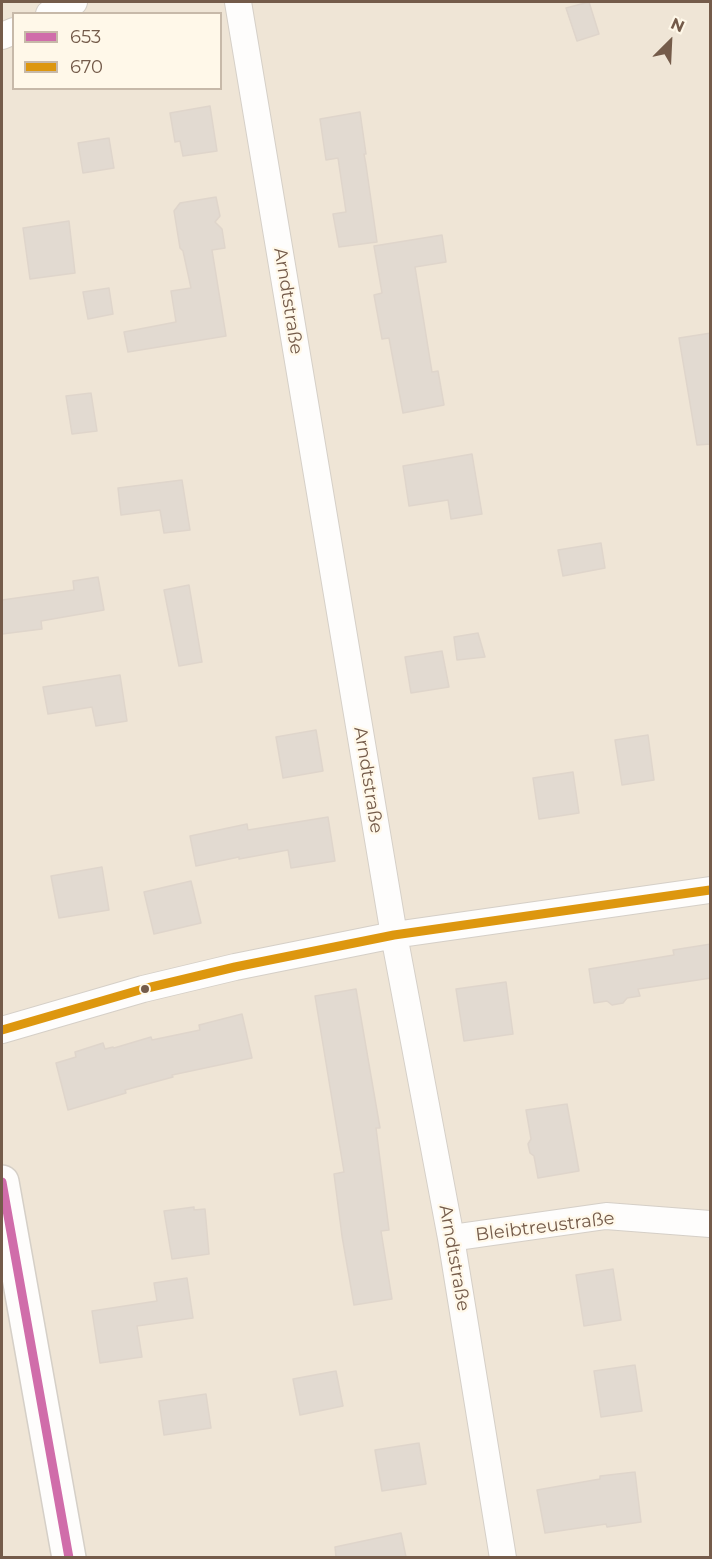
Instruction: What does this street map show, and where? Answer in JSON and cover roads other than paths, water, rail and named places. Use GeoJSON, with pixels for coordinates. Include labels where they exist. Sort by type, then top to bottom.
{"type":"FeatureCollection","features":[{"type":"Feature","properties":{"kind":"street"},"geometry":{"type":"LineString","coordinates":[[53,12],[74,2]]}},
{"type":"Feature","properties":{"kind":"street","name":"Arndtstraße"},"geometry":{"type":"LineString","coordinates":[[238,2],[394,934],[451,1238],[503,1557]]}},
{"type":"Feature","properties":{"kind":"street"},"geometry":{"type":"LineString","coordinates":[[2,1030],[143,989],[394,934],[711,890]]}},
{"type":"Feature","properties":{"kind":"street"},"geometry":{"type":"LineString","coordinates":[[2,1182],[69,1557]]}},
{"type":"Feature","properties":{"kind":"street","name":"Bleibtreustraße"},"geometry":{"type":"LineString","coordinates":[[451,1238],[606,1216],[711,1224]]}}]}
